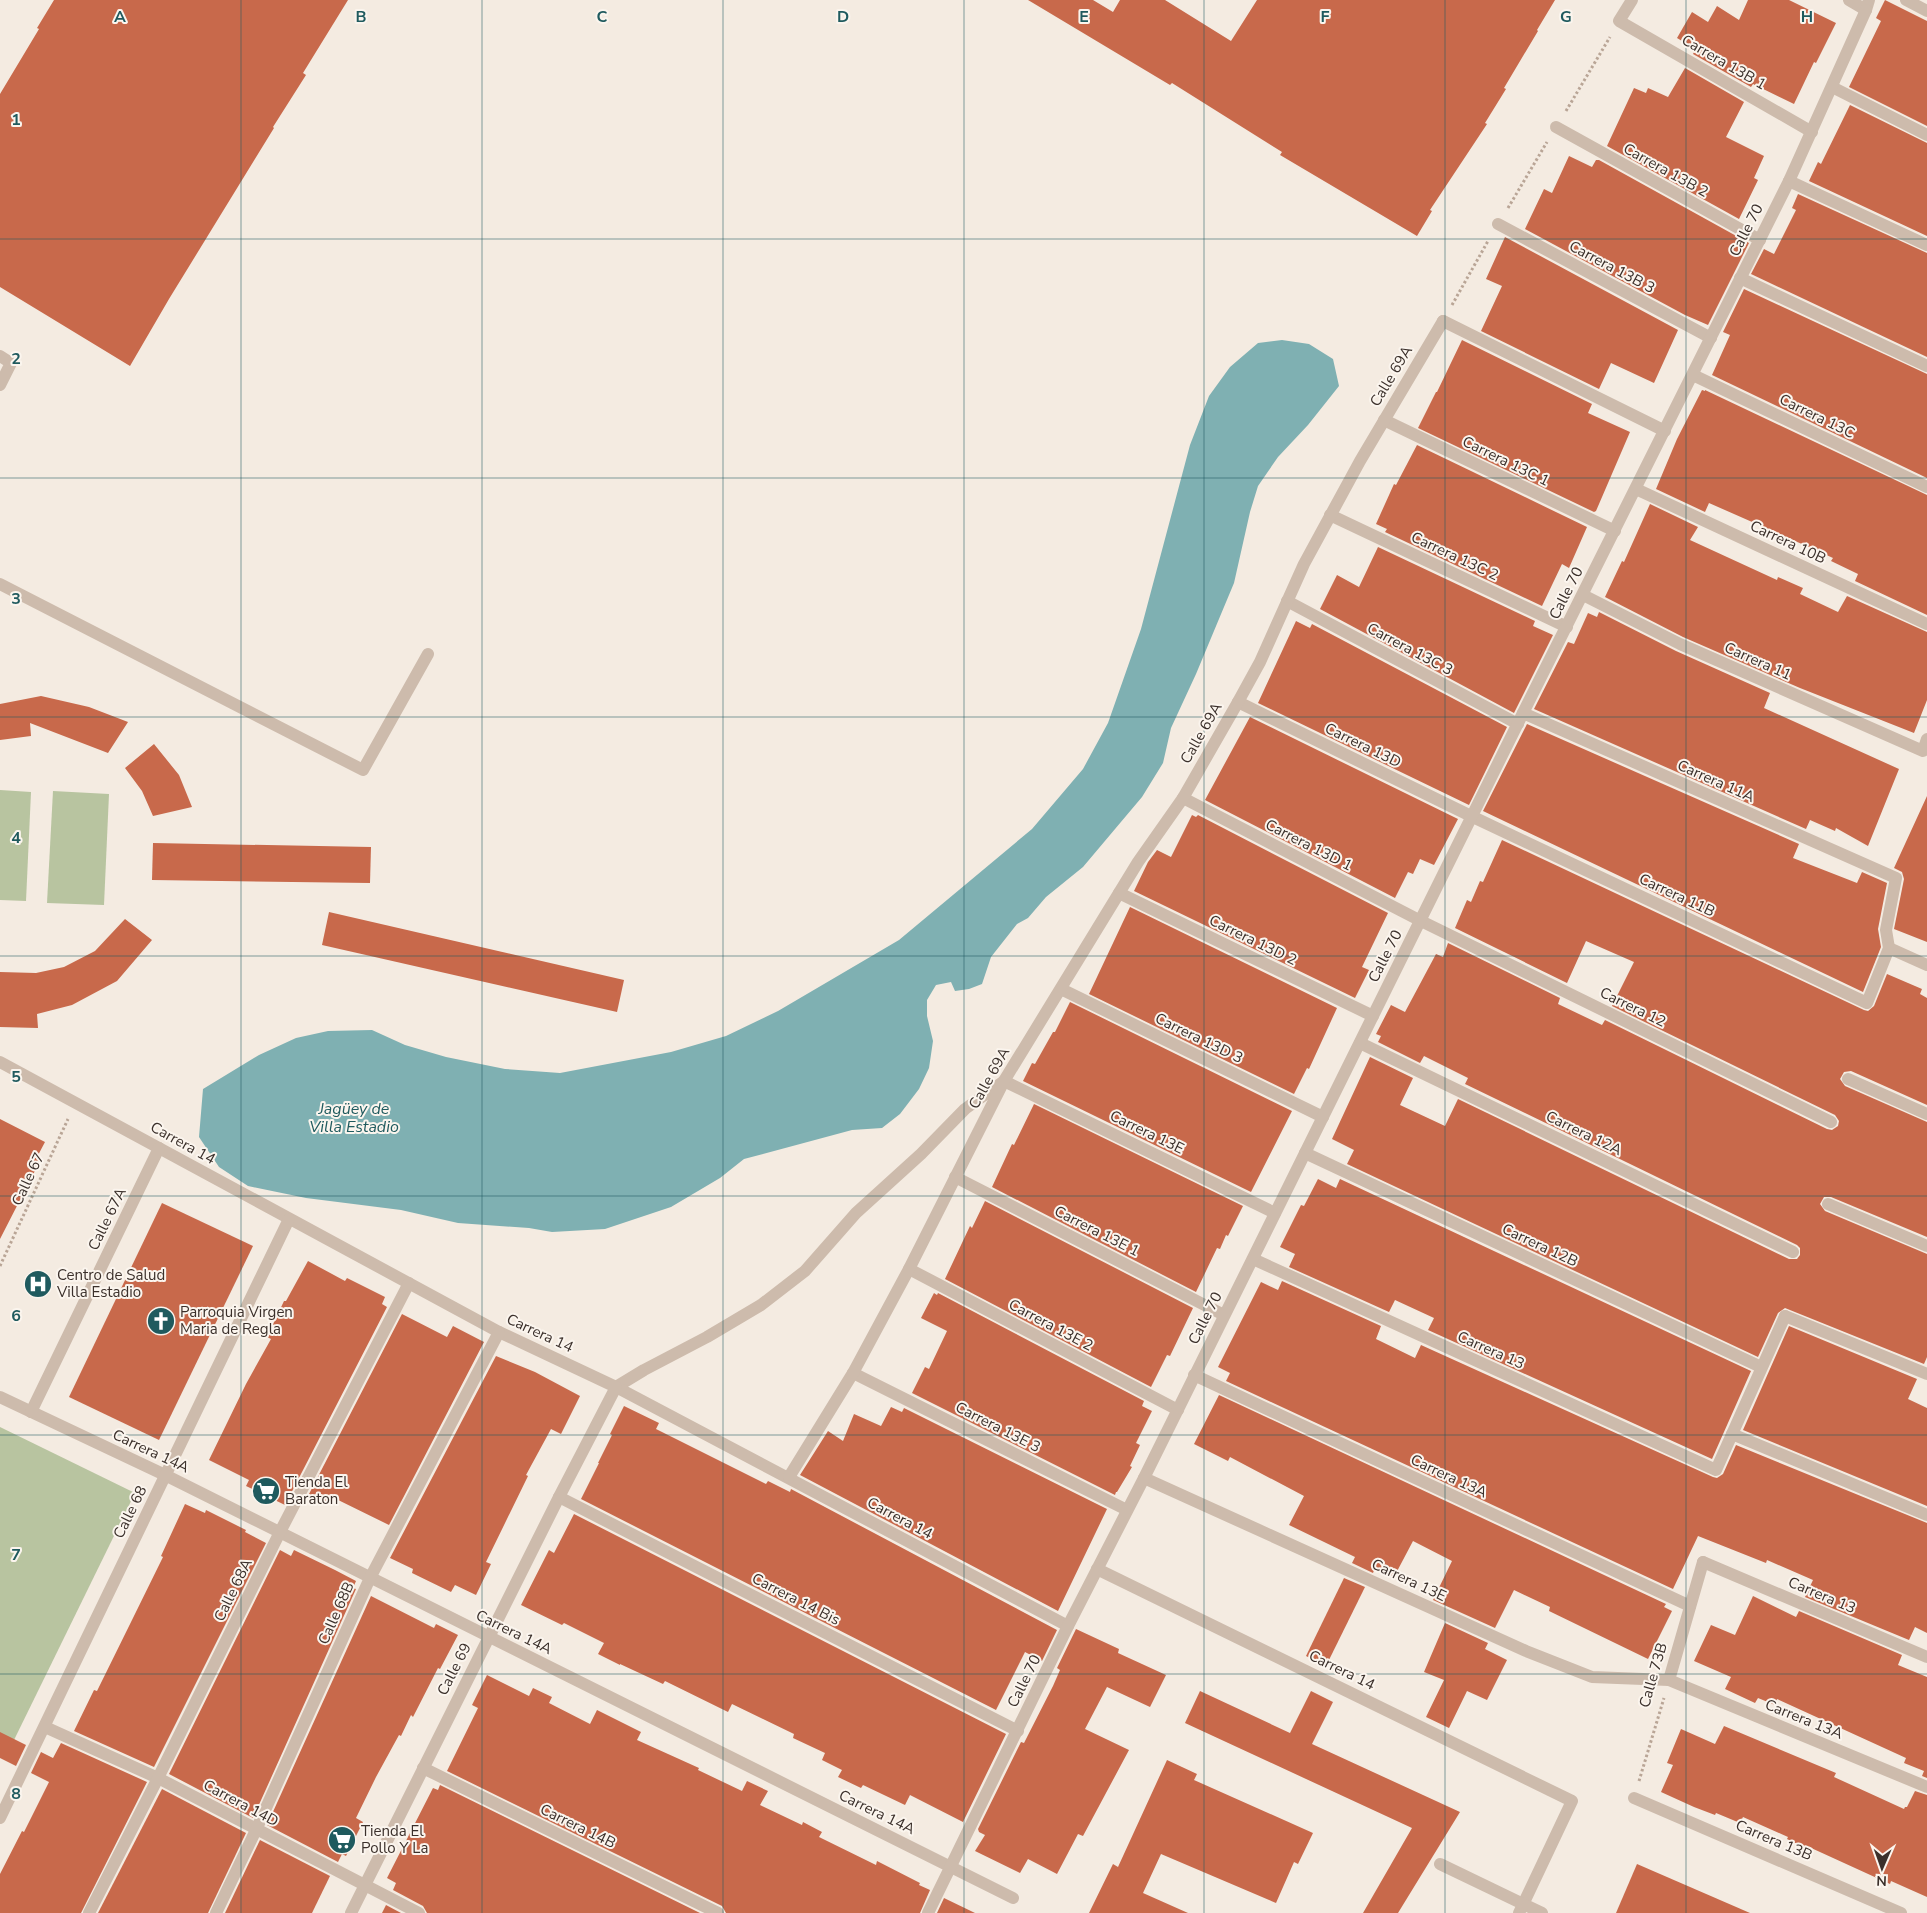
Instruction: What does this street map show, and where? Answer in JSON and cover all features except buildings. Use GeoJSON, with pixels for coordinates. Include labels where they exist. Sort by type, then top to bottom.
{"type":"FeatureCollection","features":[{"type":"Feature","properties":{"kind":"street"},"geometry":{"type":"LineString","coordinates":[[1619,21],[1632,0]]}},
{"type":"Feature","properties":{"kind":"street"},"geometry":{"type":"LineString","coordinates":[[1849,0],[1868,5]]}},
{"type":"Feature","properties":{"kind":"street"},"geometry":{"type":"LineString","coordinates":[[1906,0],[1927,11]]}},
{"type":"Feature","properties":{"kind":"street","name":"Calle 70"},"geometry":{"type":"LineString","coordinates":[[928,1913],[1068,1626],[1178,1410],[1520,719],[1760,240],[1812,132],[1868,5]]}},
{"type":"Feature","properties":{"kind":"street","name":"Carrera 13B 1"},"geometry":{"type":"LineString","coordinates":[[1619,21],[1812,132]]}},
{"type":"Feature","properties":{"kind":"street"},"geometry":{"type":"LineString","coordinates":[[1832,87],[1927,135]]}},
{"type":"Feature","properties":{"kind":"street","name":"Carrera 13B 2"},"geometry":{"type":"LineString","coordinates":[[1556,127],[1760,240]]}},
{"type":"Feature","properties":{"kind":"street"},"geometry":{"type":"LineString","coordinates":[[1789,181],[1927,245]]}},
{"type":"Feature","properties":{"kind":"street","name":"Carrera 13B 3"},"geometry":{"type":"LineString","coordinates":[[1498,224],[1711,338]]}},
{"type":"Feature","properties":{"kind":"street"},"geometry":{"type":"LineString","coordinates":[[1740,278],[1927,366]]}},
{"type":"Feature","properties":{"kind":"street"},"geometry":{"type":"LineString","coordinates":[[1443,321],[1665,431]]}},
{"type":"Feature","properties":{"kind":"street","name":"Calle 69A"},"geometry":{"type":"LineString","coordinates":[[789,1477],[853,1373],[909,1269],[1004,1081],[1138,862],[1183,798],[1238,702],[1260,662],[1304,564],[1330,515],[1443,321]]}},
{"type":"Feature","properties":{"kind":"street"},"geometry":{"type":"LineString","coordinates":[[0,385],[5,360]]}},
{"type":"Feature","properties":{"kind":"street","name":"Carrera 13C"},"geometry":{"type":"LineString","coordinates":[[1693,374],[1927,487]]}},
{"type":"Feature","properties":{"kind":"street","name":"Carrera 13C 1"},"geometry":{"type":"LineString","coordinates":[[1384,420],[1615,531]]}},
{"type":"Feature","properties":{"kind":"street","name":"Carrera 10B"},"geometry":{"type":"LineString","coordinates":[[1636,490],[1927,624]]}},
{"type":"Feature","properties":{"kind":"street","name":"Carrera 13C 2"},"geometry":{"type":"LineString","coordinates":[[1330,515],[1567,627]]}},
{"type":"Feature","properties":{"kind":"street"},"geometry":{"type":"LineString","coordinates":[[0,584],[363,770],[428,654]]}},
{"type":"Feature","properties":{"kind":"street","name":"Carrera 11"},"geometry":{"type":"LineString","coordinates":[[1583,595],[1680,644],[1925,745]]}},
{"type":"Feature","properties":{"kind":"street","name":"Carrera 13C 3"},"geometry":{"type":"LineString","coordinates":[[1287,602],[1520,719]]}},
{"type":"Feature","properties":{"kind":"street","name":"Carrera 13D"},"geometry":{"type":"LineString","coordinates":[[1238,702],[1472,817]]}},
{"type":"Feature","properties":{"kind":"street","name":"Carrera 11A"},"geometry":{"type":"LineString","coordinates":[[1520,719],[1896,878],[1886,930],[1889,948]]}},
{"type":"Feature","properties":{"kind":"street","name":"Carrera 13D 1"},"geometry":{"type":"LineString","coordinates":[[1183,798],[1421,921]]}},
{"type":"Feature","properties":{"kind":"street","name":"Carrera 11B"},"geometry":{"type":"LineString","coordinates":[[1472,817],[1867,1003],[1889,948]]}},
{"type":"Feature","properties":{"kind":"street","name":"Carrera 13D 2"},"geometry":{"type":"LineString","coordinates":[[1119,893],[1373,1016]]}},
{"type":"Feature","properties":{"kind":"street","name":"Carrera 12"},"geometry":{"type":"LineString","coordinates":[[1421,921],[1831,1122]]}},
{"type":"Feature","properties":{"kind":"street"},"geometry":{"type":"LineString","coordinates":[[1889,948],[1927,965]]}},
{"type":"Feature","properties":{"kind":"street","name":"Carrera 13D 3"},"geometry":{"type":"LineString","coordinates":[[1061,988],[1323,1117]]}},
{"type":"Feature","properties":{"kind":"street","name":"Carrera 12A"},"geometry":{"type":"LineString","coordinates":[[1360,1043],[1794,1252]]}},
{"type":"Feature","properties":{"kind":"street","name":"Carrera 14"},"geometry":{"type":"LineString","coordinates":[[0,1062],[499,1332],[616,1387],[1068,1626]]}},
{"type":"Feature","properties":{"kind":"street"},"geometry":{"type":"LineString","coordinates":[[1848,1078],[1927,1114]]}},
{"type":"Feature","properties":{"kind":"street"},"geometry":{"type":"LineString","coordinates":[[616,1387],[761,1305],[805,1271],[856,1213],[921,1154],[965,1108],[1004,1081]]}},
{"type":"Feature","properties":{"kind":"street","name":"Carrera 13E"},"geometry":{"type":"LineString","coordinates":[[1004,1081],[1275,1213]]}},
{"type":"Feature","properties":{"kind":"street","name":"Calle 67A"},"geometry":{"type":"LineString","coordinates":[[31,1412],[159,1148]]}},
{"type":"Feature","properties":{"kind":"street","name":"Carrera 12B"},"geometry":{"type":"LineString","coordinates":[[1306,1152],[1762,1367]]}},
{"type":"Feature","properties":{"kind":"street","name":"Carrera 13E 1"},"geometry":{"type":"LineString","coordinates":[[955,1177],[1224,1315]]}},
{"type":"Feature","properties":{"kind":"street"},"geometry":{"type":"LineString","coordinates":[[1828,1204],[1927,1246]]}},
{"type":"Feature","properties":{"kind":"street","name":"Calle 68"},"geometry":{"type":"LineString","coordinates":[[0,1818],[289,1219]]}},
{"type":"Feature","properties":{"kind":"street","name":"Carrera 13"},"geometry":{"type":"LineString","coordinates":[[1253,1259],[1716,1470],[1732,1434]]}},
{"type":"Feature","properties":{"kind":"street","name":"Carrera 13E 2"},"geometry":{"type":"LineString","coordinates":[[909,1269],[1178,1410]]}},
{"type":"Feature","properties":{"kind":"street","name":"Calle 68A"},"geometry":{"type":"LineString","coordinates":[[89,1913],[280,1532],[409,1283]]}},
{"type":"Feature","properties":{"kind":"street"},"geometry":{"type":"LineString","coordinates":[[1927,1374],[1785,1316],[1732,1434],[1927,1515]]}},
{"type":"Feature","properties":{"kind":"street","name":"Calle 68B"},"geometry":{"type":"LineString","coordinates":[[216,1913],[256,1830],[370,1578],[499,1332]]}},
{"type":"Feature","properties":{"kind":"street","name":"Carrera 13E 3"},"geometry":{"type":"LineString","coordinates":[[853,1373],[1128,1510]]}},
{"type":"Feature","properties":{"kind":"street","name":"Carrera 13A"},"geometry":{"type":"LineString","coordinates":[[1194,1375],[1690,1606]]}},
{"type":"Feature","properties":{"kind":"street","name":"Calle 69"},"geometry":{"type":"LineString","coordinates":[[352,1913],[422,1768],[616,1387]]}},
{"type":"Feature","properties":{"kind":"street","name":"Carrera 14A"},"geometry":{"type":"LineString","coordinates":[[0,1397],[165,1475],[1013,1898]]}},
{"type":"Feature","properties":{"kind":"street","name":"Carrera 13E"},"geometry":{"type":"LineString","coordinates":[[1144,1478],[1526,1652],[1592,1677],[1669,1680]]}},
{"type":"Feature","properties":{"kind":"street","name":"Carrera 14 Bis"},"geometry":{"type":"LineString","coordinates":[[559,1496],[1018,1730]]}},
{"type":"Feature","properties":{"kind":"street","name":"Carrera 13"},"geometry":{"type":"LineString","coordinates":[[1704,1562],[1927,1657]]}},
{"type":"Feature","properties":{"kind":"street","name":"Calle 73B"},"geometry":{"type":"LineString","coordinates":[[1669,1680],[1704,1562]]}},
{"type":"Feature","properties":{"kind":"street","name":"Carrera 14"},"geometry":{"type":"LineString","coordinates":[[1098,1569],[1572,1801],[1521,1909]]}},
{"type":"Feature","properties":{"kind":"street","name":"Carrera 13A"},"geometry":{"type":"LineString","coordinates":[[1669,1680],[1927,1787]]}},
{"type":"Feature","properties":{"kind":"street","name":"Carrera 14D"},"geometry":{"type":"LineString","coordinates":[[45,1727],[158,1778],[419,1913]]}},
{"type":"Feature","properties":{"kind":"street","name":"Carrera 14B"},"geometry":{"type":"LineString","coordinates":[[422,1768],[718,1913]]}},
{"type":"Feature","properties":{"kind":"street","name":"Carrera 13B"},"geometry":{"type":"LineString","coordinates":[[1634,1798],[1884,1910],[1901,1913]]}},
{"type":"Feature","properties":{"kind":"street"},"geometry":{"type":"LineString","coordinates":[[1440,1864],[1521,1909],[1542,1913]]}},
{"type":"Feature","properties":{"kind":"path"},"geometry":{"type":"LineString","coordinates":[[1443,321],[1498,224],[1619,21]]}},
{"type":"Feature","properties":{"kind":"path","name":"Calle 67"},"geometry":{"type":"LineString","coordinates":[[0,1266],[76,1103]]}},
{"type":"Feature","properties":{"kind":"path","name":"Calle 73B"},"geometry":{"type":"LineString","coordinates":[[1634,1798],[1669,1680]]}},
{"type":"Feature","properties":{"kind":"green space"},"geometry":{"type":"Polygon","coordinates":[[[0,790],[31,792],[26,901],[0,900],[0,790]]]}},
{"type":"Feature","properties":{"kind":"green space"},"geometry":{"type":"Polygon","coordinates":[[[53,791],[109,794],[104,905],[47,903],[53,791]]]}},
{"type":"Feature","properties":{"kind":"green space"},"geometry":{"type":"Polygon","coordinates":[[[0,1427],[135,1493],[14,1740],[0,1733],[0,1427]]]}},
{"type":"Feature","properties":{"kind":"water","name":"Jagüey de Villa Estadio"},"geometry":{"type":"Polygon","coordinates":[[[1282,340],[1309,344],[1333,359],[1339,386],[1308,425],[1278,457],[1258,486],[1250,512],[1234,583],[1171,728],[1163,763],[1142,797],[1083,867],[1046,897],[1028,918],[1017,924],[991,957],[982,984],[969,989],[955,991],[951,982],[936,985],[927,1000],[927,1016],[933,1041],[929,1068],[919,1089],[900,1114],[882,1128],[852,1130],[744,1159],[720,1178],[671,1207],[605,1229],[552,1232],[529,1228],[458,1223],[401,1210],[306,1198],[248,1186],[219,1167],[199,1137],[203,1089],[259,1055],[296,1038],[328,1031],[372,1030],[405,1045],[446,1057],[505,1069],[560,1073],[671,1052],[726,1036],[778,1011],[899,940],[1032,829],[1083,769],[1108,723],[1141,629],[1190,445],[1209,396],[1230,367],[1258,343],[1282,340]]]}},
{"type":"Feature","properties":{"kind":"place","name":"Centro de Salud Villa Estadio"},"geometry":{"type":"Point","coordinates":[38,1284]}},
{"type":"Feature","properties":{"kind":"place","name":"Parroquia Virgen Maria de Regla"},"geometry":{"type":"Point","coordinates":[161,1321]}},
{"type":"Feature","properties":{"kind":"place","name":"Tienda El Baraton"},"geometry":{"type":"Point","coordinates":[266,1491]}},
{"type":"Feature","properties":{"kind":"place","name":"Tienda El Pollo Y La"},"geometry":{"type":"Point","coordinates":[342,1840]}}]}
